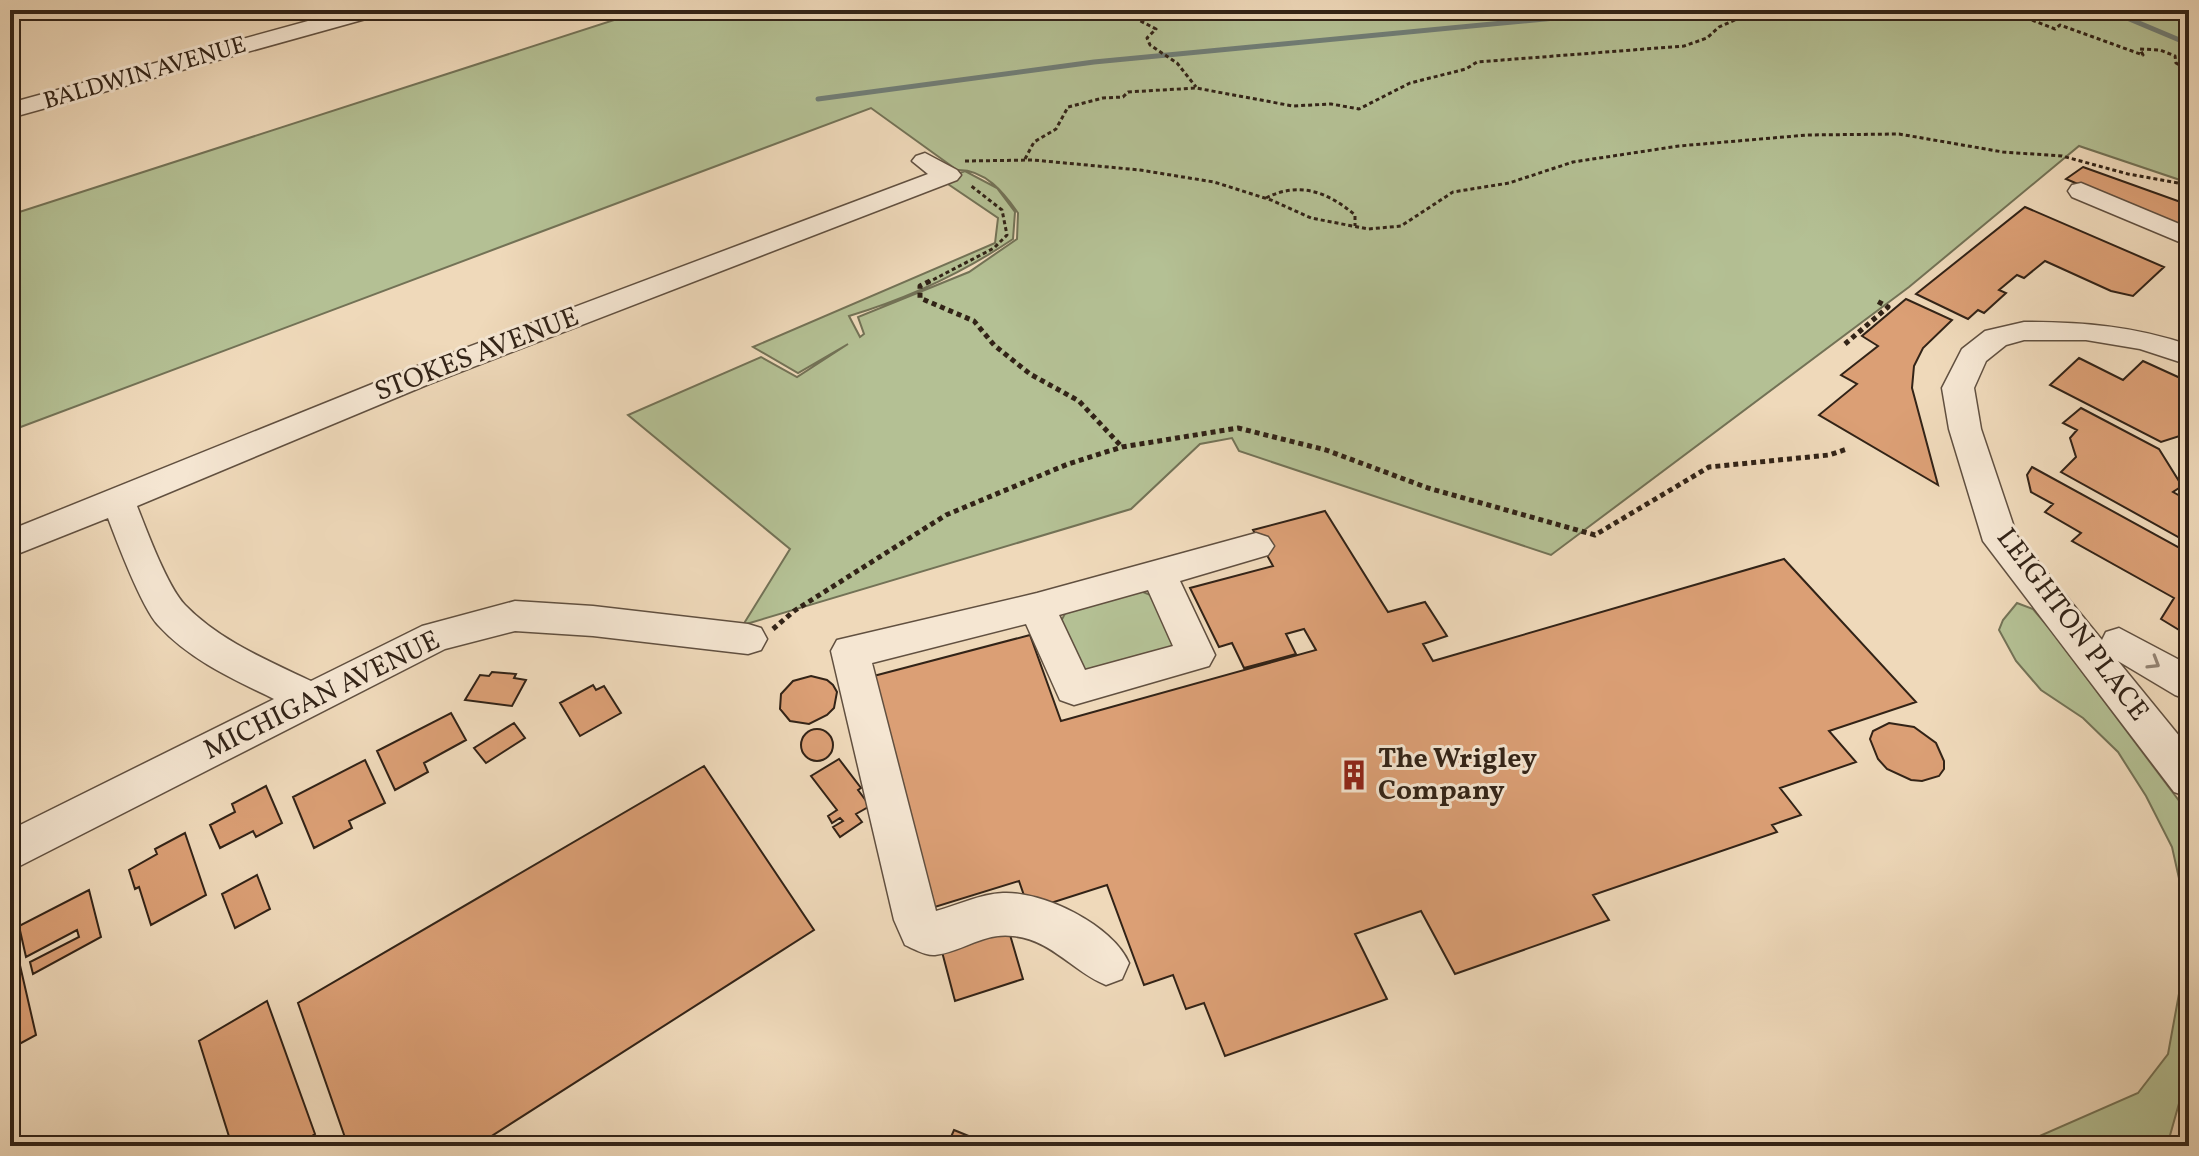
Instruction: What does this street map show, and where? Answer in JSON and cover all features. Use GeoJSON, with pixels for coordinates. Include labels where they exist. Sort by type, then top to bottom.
{"type":"FeatureCollection","features":[{"type":"Feature","properties":{"kind":"street","name":"BALDWIN AVENUE"},"geometry":{"type":"LineString","coordinates":[[10,111],[372,10]]}},
{"type":"Feature","properties":{"kind":"street","name":"STOKES AVENUE"},"geometry":{"type":"LineString","coordinates":[[10,544],[418,377],[944,172]]}},
{"type":"Feature","properties":{"kind":"street"},"geometry":{"type":"LineString","coordinates":[[2081,191],[2189,238]]}},
{"type":"Feature","properties":{"kind":"street","name":"LEIGHTON PLACE"},"geometry":{"type":"LineString","coordinates":[[2189,355],[2144,340],[2086,331],[2024,331],[1996,338],[1973,356],[1958,388],[1965,429],[2001,541],[2189,779]]}},
{"type":"Feature","properties":{"kind":"street"},"geometry":{"type":"LineString","coordinates":[[118,500],[136,547],[170,614],[225,658],[312,700]]}},
{"type":"Feature","properties":{"kind":"street"},"geometry":{"type":"LineString","coordinates":[[1106,963],[1099,952],[1068,934],[1019,915],[1002,914],[932,934],[921,930],[850,651],[1037,607],[1256,546]]}},
{"type":"Feature","properties":{"kind":"street"},"geometry":{"type":"LineString","coordinates":[[1037,607],[1074,689],[1196,655],[1158,573]]}},
{"type":"Feature","properties":{"kind":"street","name":"MICHIGAN AVENUE"},"geometry":{"type":"LineString","coordinates":[[10,851],[435,637],[515,616],[593,621],[759,640]]}},
{"type":"Feature","properties":{"kind":"street"},"geometry":{"type":"LineString","coordinates":[[2119,643],[2189,684]]}},
{"type":"Feature","properties":{"kind":"path"},"geometry":{"type":"LineString","coordinates":[[981,13],[990,10]]}},
{"type":"Feature","properties":{"kind":"path"},"geometry":{"type":"LineString","coordinates":[[1127,10],[1125,13],[1156,29],[1147,38],[1150,45],[1177,63],[1196,88]]}},
{"type":"Feature","properties":{"kind":"path"},"geometry":{"type":"LineString","coordinates":[[1025,160],[1034,142],[1056,129],[1068,107],[1103,98],[1123,97],[1128,92],[1196,88],[1293,106],[1331,104],[1359,109],[1410,83],[1466,69],[1477,62],[1684,46],[1707,38],[1719,27],[1737,19],[1784,10]]}},
{"type":"Feature","properties":{"kind":"path"},"geometry":{"type":"LineString","coordinates":[[2006,10],[2055,29],[2060,25],[2073,27],[2115,48],[2143,55],[2140,49],[2160,50],[2175,56],[2176,63],[2189,70]]}},
{"type":"Feature","properties":{"kind":"path"},"geometry":{"type":"LineString","coordinates":[[1122,447],[1079,401],[1030,374],[994,345],[974,321],[920,298],[920,286],[994,248],[1007,235],[1002,210],[976,187],[944,172],[956,163],[973,159],[1025,160],[1185,177],[1214,182],[1266,198],[1311,218],[1368,229],[1401,226],[1453,192],[1509,183],[1573,162],[1679,146],[1807,135],[1899,134],[2003,152],[2062,156],[2128,174],[2189,185]]}},
{"type":"Feature","properties":{"kind":"path"},"geometry":{"type":"LineString","coordinates":[[1266,198],[1279,190],[1305,188],[1324,193],[1355,215],[1355,226]]}},
{"type":"Feature","properties":{"kind":"path"},"geometry":{"type":"LineString","coordinates":[[1845,344],[1888,307],[1875,300]]}},
{"type":"Feature","properties":{"kind":"path"},"geometry":{"type":"LineString","coordinates":[[759,640],[794,611],[946,515],[1068,464],[1122,447],[1238,428],[1326,450],[1428,488],[1595,535],[1709,467],[1829,455],[1847,449]]}},
{"type":"Feature","properties":{"kind":"green space"},"geometry":{"type":"Polygon","coordinates":[[[645,10],[2189,10],[2189,183],[2079,146],[1909,287],[1551,555],[1239,451],[1232,438],[1200,444],[1131,509],[743,625],[790,549],[628,415],[761,357],[797,377],[848,344],[798,373],[753,347],[995,243],[998,218],[942,180],[965,171],[996,188],[976,173],[967,171],[957,170],[871,108],[10,431],[10,215],[645,10]],[[998,190],[1015,212],[1013,239],[934,284],[849,316],[860,337],[864,334],[858,317],[969,272],[1017,239],[1018,213],[998,190]]]}},
{"type":"Feature","properties":{"kind":"green space"},"geometry":{"type":"Polygon","coordinates":[[[1138,590],[1153,596],[1173,642],[1172,647],[1083,672],[1060,623],[1068,608],[1138,590]]]}},
{"type":"Feature","properties":{"kind":"green space"},"geometry":{"type":"Polygon","coordinates":[[[2017,603],[2033,609],[2050,629],[2189,814],[2189,923],[2172,847],[2146,796],[2118,752],[2083,718],[2041,690],[2016,661],[1999,630],[2017,603]]]}},
{"type":"Feature","properties":{"kind":"green space"},"geometry":{"type":"Polygon","coordinates":[[[2189,939],[2189,1068],[2167,1146],[2017,1146],[2138,1093],[2168,1054],[2189,939]]]}},
{"type":"Feature","properties":{"kind":"building"},"geometry":{"type":"Polygon","coordinates":[[[2083,167],[2189,205],[2189,231],[2066,179],[2083,167]]]}},
{"type":"Feature","properties":{"kind":"building"},"geometry":{"type":"Polygon","coordinates":[[[2025,207],[2164,267],[2133,296],[2111,291],[2045,261],[2024,278],[2017,275],[1999,290],[2006,293],[1984,313],[1978,310],[1968,319],[1916,294],[2025,207]]]}},
{"type":"Feature","properties":{"kind":"building"},"geometry":{"type":"Polygon","coordinates":[[[1906,299],[1952,320],[1923,348],[1914,366],[1912,388],[1938,485],[1819,415],[1857,384],[1841,375],[1878,346],[1862,336],[1906,299]]]}},
{"type":"Feature","properties":{"kind":"building"},"geometry":{"type":"Polygon","coordinates":[[[2079,358],[2123,380],[2143,361],[2189,382],[2189,433],[2161,442],[2050,385],[2079,358]]]}},
{"type":"Feature","properties":{"kind":"building"},"geometry":{"type":"Polygon","coordinates":[[[2081,408],[2159,449],[2182,486],[2173,492],[2189,501],[2189,543],[2061,472],[2076,457],[2070,438],[2077,430],[2063,423],[2081,408]]]}},
{"type":"Feature","properties":{"kind":"building"},"geometry":{"type":"Polygon","coordinates":[[[2032,467],[2189,553],[2189,636],[2161,619],[2174,598],[2072,541],[2081,533],[2045,512],[2053,504],[2031,492],[2027,475],[2032,467]]]}},
{"type":"Feature","properties":{"kind":"building","name":"The Wrigley Company"},"geometry":{"type":"Polygon","coordinates":[[[1325,511],[1388,612],[1425,602],[1447,636],[1423,644],[1433,661],[1784,559],[1916,702],[1829,731],[1856,762],[1780,788],[1801,815],[1772,825],[1777,832],[1593,895],[1609,920],[1455,974],[1421,911],[1355,934],[1387,999],[1225,1056],[1204,1003],[1186,1009],[1173,975],[1144,985],[1107,885],[1029,910],[1019,881],[925,910],[866,678],[1030,635],[1061,721],[1316,650],[1304,629],[1286,634],[1296,654],[1244,668],[1232,643],[1219,647],[1190,588],[1273,566],[1253,530],[1325,511]]]}},
{"type":"Feature","properties":{"kind":"building"},"geometry":{"type":"Polygon","coordinates":[[[492,672],[516,674],[514,678],[526,680],[512,706],[465,700],[480,675],[489,676],[492,672]]]}},
{"type":"Feature","properties":{"kind":"building"},"geometry":{"type":"Polygon","coordinates":[[[811,676],[833,685],[837,692],[834,708],[809,724],[790,721],[780,709],[781,694],[793,681],[811,676]]]}},
{"type":"Feature","properties":{"kind":"building"},"geometry":{"type":"Polygon","coordinates":[[[593,685],[596,690],[604,686],[621,713],[580,736],[560,703],[593,685]]]}},
{"type":"Feature","properties":{"kind":"building"},"geometry":{"type":"Polygon","coordinates":[[[451,713],[466,740],[424,763],[428,772],[395,790],[377,751],[451,713]]]}},
{"type":"Feature","properties":{"kind":"building"},"geometry":{"type":"Polygon","coordinates":[[[514,723],[525,738],[486,763],[474,748],[514,723]]]}},
{"type":"Feature","properties":{"kind":"building"},"geometry":{"type":"Polygon","coordinates":[[[1889,723],[1914,727],[1936,743],[1944,761],[1944,769],[1939,776],[1922,781],[1911,780],[1887,769],[1878,759],[1870,739],[1873,731],[1889,723]]]}},
{"type":"Feature","properties":{"kind":"building"},"geometry":{"type":"Polygon","coordinates":[[[817,729],[828,734],[833,745],[828,756],[817,761],[806,756],[801,745],[806,734],[817,729]]]}},
{"type":"Feature","properties":{"kind":"building"},"geometry":{"type":"Polygon","coordinates":[[[839,759],[870,806],[856,814],[862,822],[840,837],[833,827],[843,821],[840,818],[832,823],[828,816],[837,810],[811,776],[839,759]]]}},
{"type":"Feature","properties":{"kind":"building"},"geometry":{"type":"Polygon","coordinates":[[[365,760],[385,803],[349,821],[352,828],[314,848],[293,797],[365,760]]]}},
{"type":"Feature","properties":{"kind":"building"},"geometry":{"type":"Polygon","coordinates":[[[704,766],[814,930],[476,1146],[348,1146],[298,1003],[704,766]]]}},
{"type":"Feature","properties":{"kind":"building"},"geometry":{"type":"Polygon","coordinates":[[[266,786],[282,823],[256,837],[253,831],[220,848],[210,825],[235,812],[232,804],[266,786]]]}},
{"type":"Feature","properties":{"kind":"building"},"geometry":{"type":"Polygon","coordinates":[[[185,833],[206,895],[151,925],[139,887],[135,889],[129,870],[157,854],[155,849],[185,833]]]}},
{"type":"Feature","properties":{"kind":"building"},"geometry":{"type":"Polygon","coordinates":[[[257,875],[270,909],[235,928],[222,894],[257,875]]]}},
{"type":"Feature","properties":{"kind":"building"},"geometry":{"type":"Polygon","coordinates":[[[89,890],[101,937],[33,974],[30,962],[79,937],[77,930],[26,957],[19,926],[89,890]]]}},
{"type":"Feature","properties":{"kind":"building"},"geometry":{"type":"Polygon","coordinates":[[[1008,928],[1023,979],[955,1001],[941,948],[1008,928]]]}},
{"type":"Feature","properties":{"kind":"building"},"geometry":{"type":"Polygon","coordinates":[[[19,961],[36,1035],[10,1049],[10,966],[19,961]]]}},
{"type":"Feature","properties":{"kind":"building"},"geometry":{"type":"Polygon","coordinates":[[[267,1001],[315,1134],[296,1146],[232,1146],[199,1041],[267,1001]]]}},
{"type":"Feature","properties":{"kind":"building"},"geometry":{"type":"Polygon","coordinates":[[[954,1130],[993,1146],[947,1146],[954,1130]]]}},
{"type":"Feature","properties":{"kind":"waterway"},"geometry":{"type":"LineString","coordinates":[[818,99],[1094,62],[1639,10]]}},
{"type":"Feature","properties":{"kind":"waterway"},"geometry":{"type":"LineString","coordinates":[[2108,10],[2189,44]]}},
{"type":"Feature","properties":{"kind":"place","name":"The Wrigley Company"},"geometry":{"type":"Point","coordinates":[1354,775]}}]}
